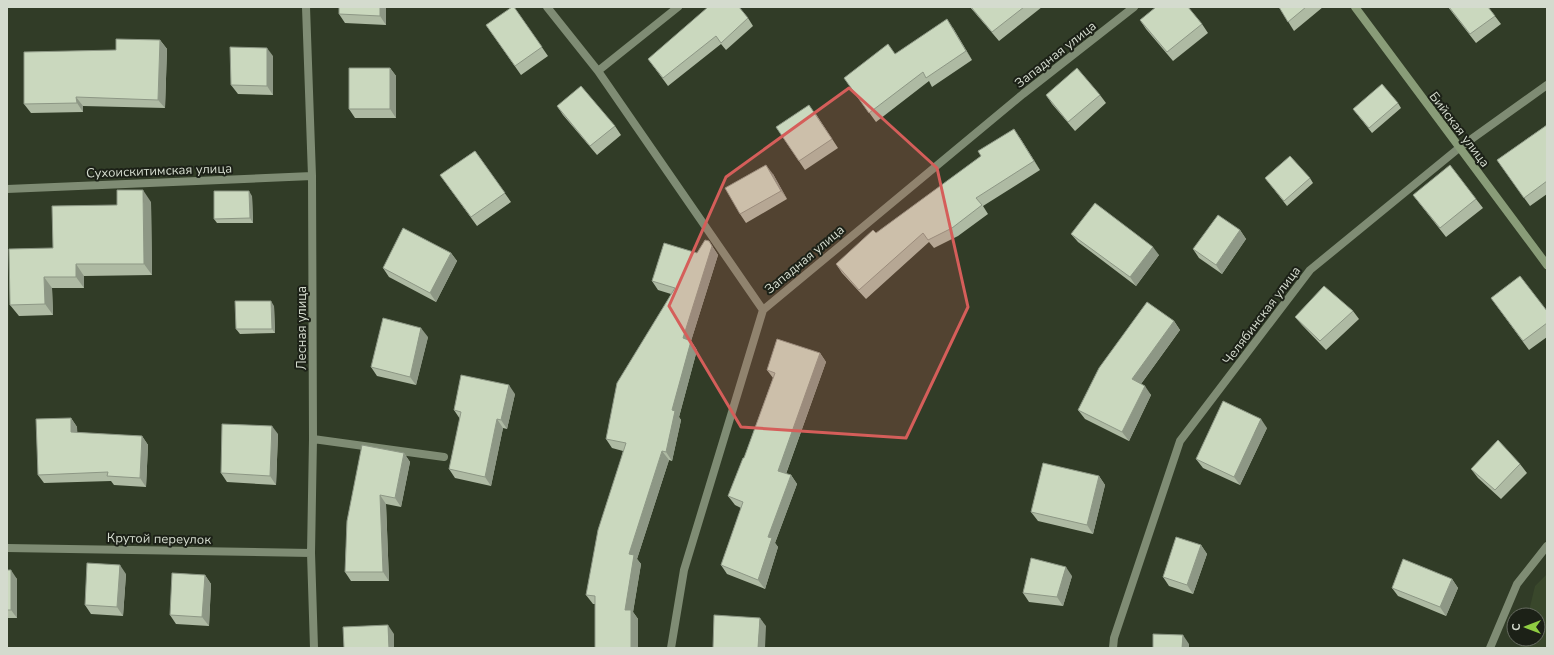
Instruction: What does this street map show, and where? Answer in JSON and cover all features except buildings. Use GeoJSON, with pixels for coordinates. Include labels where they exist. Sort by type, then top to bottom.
{"type":"FeatureCollection","features":[{"type":"Feature","properties":{"kind":"street","name":"Бийская улица"},"geometry":{"type":"LineString","coordinates":[[1355,7],[1547,265]]}},
{"type":"Feature","properties":{"kind":"lane","name":"Лесная улица"},"geometry":{"type":"LineString","coordinates":[[306,7],[312,176],[313,439],[311,553],[314,648]]}},
{"type":"Feature","properties":{"kind":"lane"},"geometry":{"type":"LineString","coordinates":[[547,7],[598,71],[762,310]]}},
{"type":"Feature","properties":{"kind":"lane"},"geometry":{"type":"LineString","coordinates":[[598,71],[678,7]]}},
{"type":"Feature","properties":{"kind":"lane","name":"Западная улица"},"geometry":{"type":"LineString","coordinates":[[671,648],[684,570],[762,310],[1023,94],[1134,7]]}},
{"type":"Feature","properties":{"kind":"lane","name":"Челябинская улица"},"geometry":{"type":"LineString","coordinates":[[1113,648],[1114,638],[1180,441],[1310,270],[1460,148],[1547,85]]}},
{"type":"Feature","properties":{"kind":"lane","name":"Сухоискитимская улица"},"geometry":{"type":"LineString","coordinates":[[7,188],[312,176]]}},
{"type":"Feature","properties":{"kind":"lane"},"geometry":{"type":"LineString","coordinates":[[313,439],[444,457]]}},
{"type":"Feature","properties":{"kind":"lane"},"geometry":{"type":"LineString","coordinates":[[1490,648],[1517,584],[1547,546]]}},
{"type":"Feature","properties":{"kind":"lane","name":"Крутой переулок"},"geometry":{"type":"LineString","coordinates":[[7,548],[311,553]]}},
{"type":"Feature","properties":{"kind":"highlighted area"},"geometry":{"type":"Polygon","coordinates":[[[849,88],[937,168],[968,307],[906,438],[741,427],[669,306],[726,177],[849,88]]]}},
{"type":"Feature","properties":{"kind":"shaded area"},"geometry":{"type":"Polygon","coordinates":[[[1547,574],[1547,648],[1520,648],[1546,647],[1546,607],[1530,607],[1535,586],[1547,574]]]}}]}
